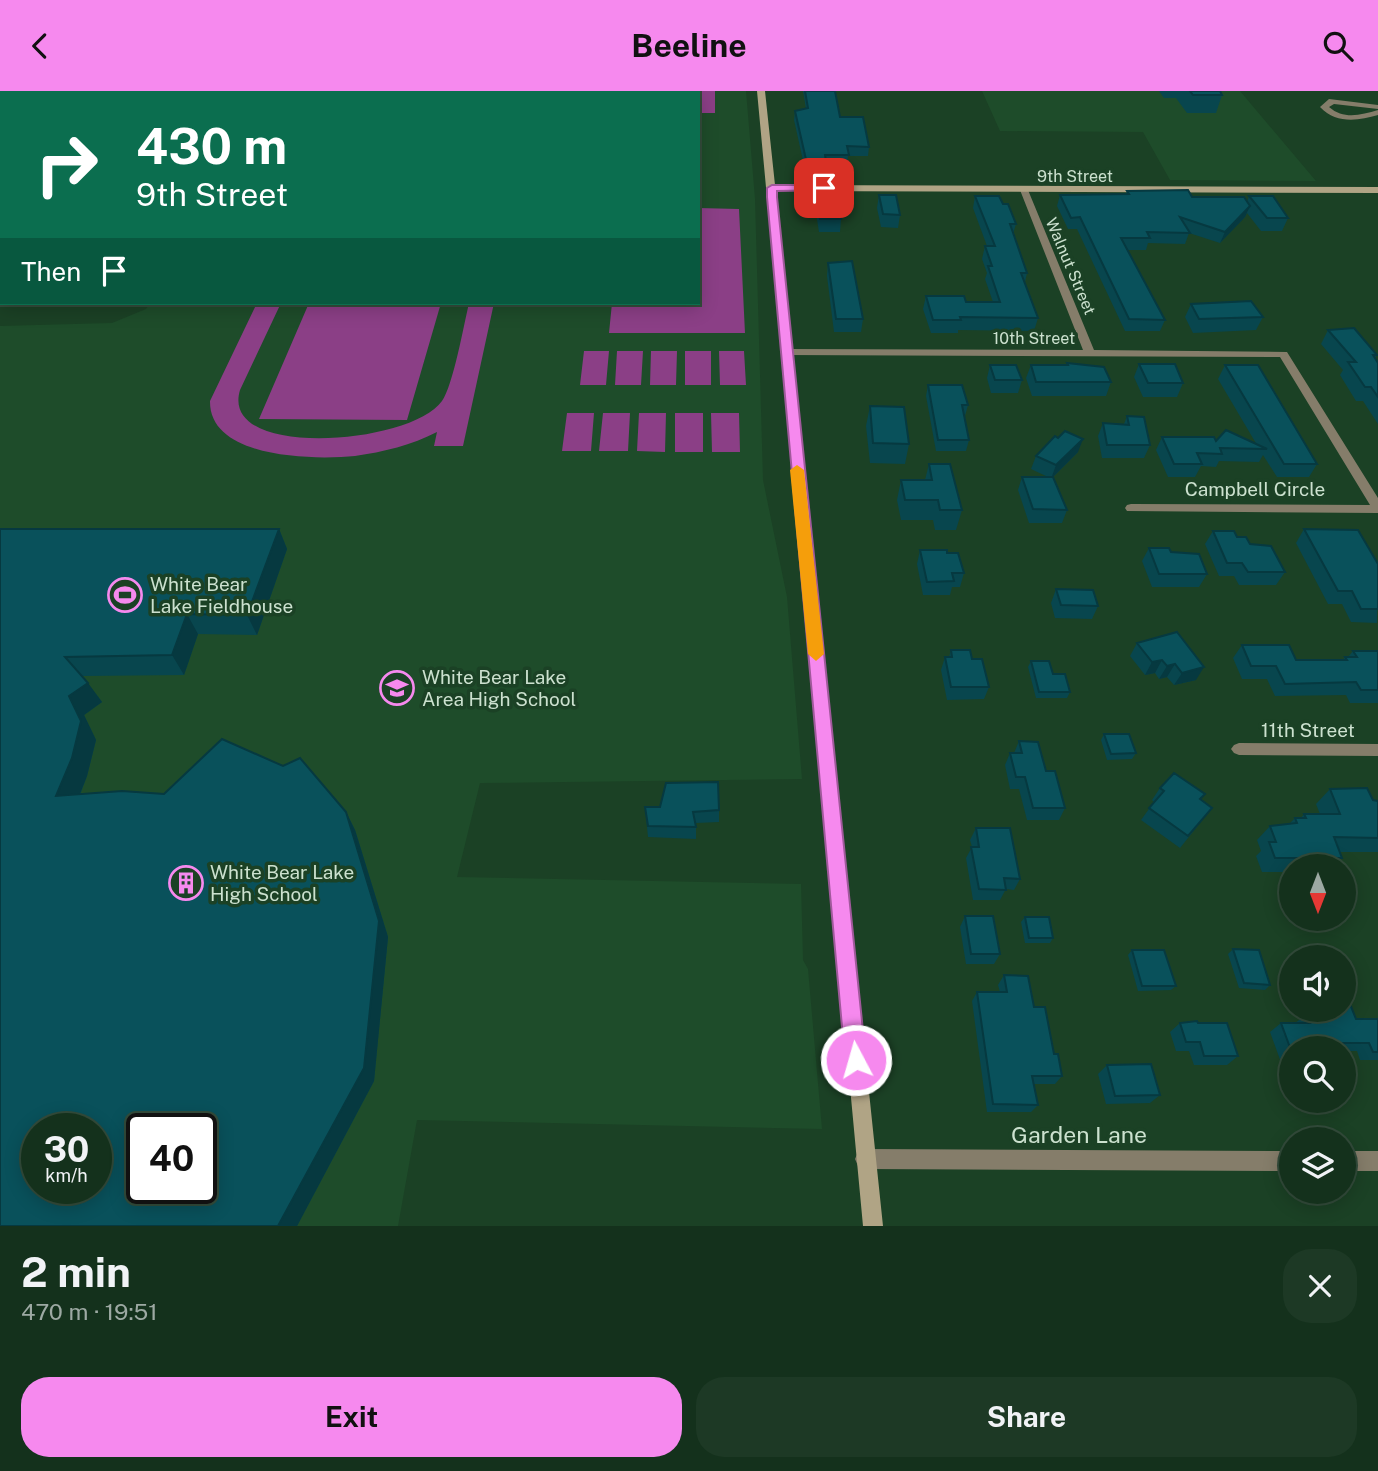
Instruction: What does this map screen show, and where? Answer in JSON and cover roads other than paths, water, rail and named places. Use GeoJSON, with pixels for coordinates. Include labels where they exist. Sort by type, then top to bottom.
{"type":"FeatureCollection","features":[{"type":"Feature","properties":{"kind":"street"},"geometry":{"type":"LineString","coordinates":[[761,91],[873,1226]]}},
{"type":"Feature","properties":{"kind":"street"},"geometry":{"type":"LineString","coordinates":[[1332,101],[1378,110],[1367,116],[1347,118],[1331,114],[1324,107],[1332,101]]}},
{"type":"Feature","properties":{"kind":"street","name":"9th Street"},"geometry":{"type":"LineString","coordinates":[[772,188],[1378,190]]}},
{"type":"Feature","properties":{"kind":"street","name":"Walnut Street"},"geometry":{"type":"LineString","coordinates":[[1024,190],[1090,354]]}},
{"type":"Feature","properties":{"kind":"street","name":"10th Street"},"geometry":{"type":"LineString","coordinates":[[785,352],[1283,354],[1378,509]]}},
{"type":"Feature","properties":{"kind":"street","name":"Campbell Circle"},"geometry":{"type":"LineString","coordinates":[[1131,508],[1378,509]]}},
{"type":"Feature","properties":{"kind":"street","name":"11th Street"},"geometry":{"type":"LineString","coordinates":[[1239,749],[1378,750]]}},
{"type":"Feature","properties":{"kind":"street","name":"Garden Lane"},"geometry":{"type":"LineString","coordinates":[[865,1159],[1279,1161]]}},
{"type":"Feature","properties":{"kind":"street"},"geometry":{"type":"LineString","coordinates":[[1356,1161],[1378,1161]]}},
{"type":"Feature","properties":{"kind":"place","name":"White Bear Lake Fieldhouse"},"geometry":{"type":"Point","coordinates":[125,595]}},
{"type":"Feature","properties":{"kind":"place","name":"White Bear Lake Area High School"},"geometry":{"type":"Point","coordinates":[397,688]}},
{"type":"Feature","properties":{"kind":"place","name":"White Bear Lake High School"},"geometry":{"type":"Point","coordinates":[186,883]}}]}
